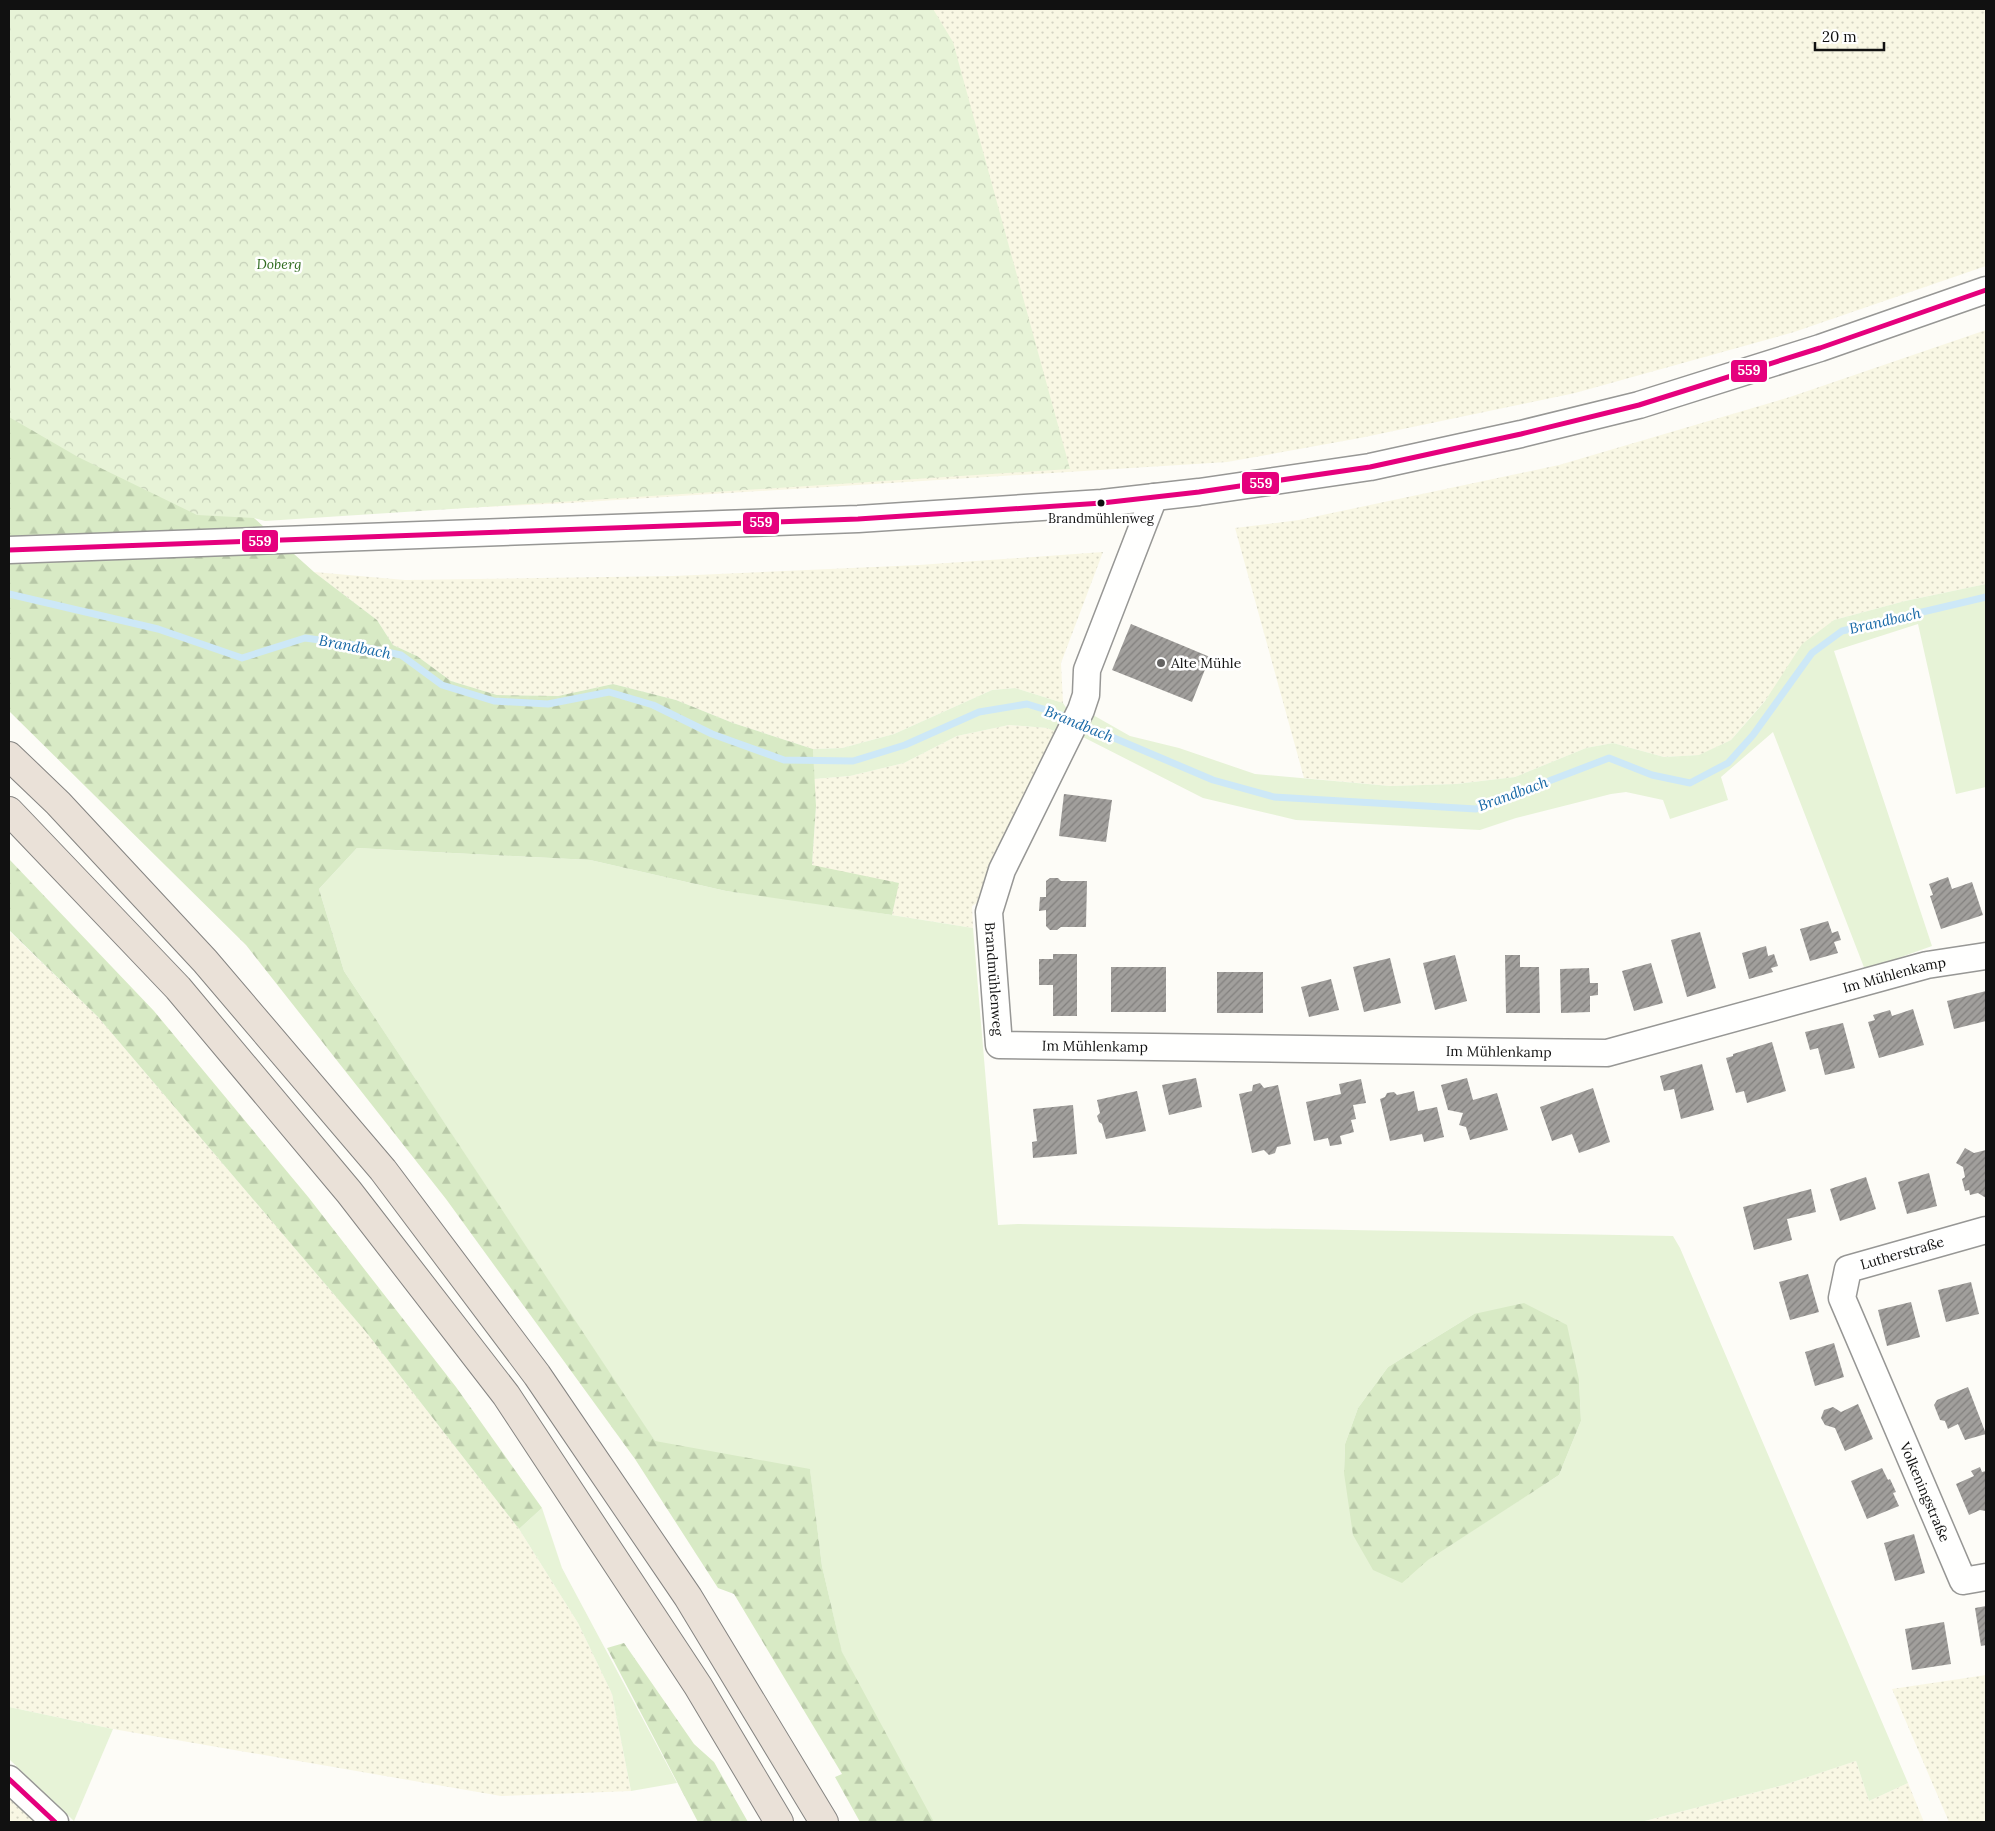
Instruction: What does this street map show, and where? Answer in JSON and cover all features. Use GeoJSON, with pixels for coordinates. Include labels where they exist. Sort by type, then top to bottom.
{"type":"FeatureCollection","features":[{"type":"Feature","properties":{"kind":"highway"},"geometry":{"type":"LineString","coordinates":[[9,756],[58,803],[205,961],[383,1170],[537,1375],[688,1597],[824,1822]]}},
{"type":"Feature","properties":{"kind":"highway"},"geometry":{"type":"LineString","coordinates":[[9,811],[178,988],[349,1192],[506,1395],[698,1686],[779,1822]]}},
{"type":"Feature","properties":{"kind":"street"},"geometry":{"type":"LineString","coordinates":[[20,550],[858,519],[1102,503],[1199,492],[1370,467],[1639,405],[1820,348],[1986,290]]}},
{"type":"Feature","properties":{"kind":"street","name":"Brandmühlenweg"},"geometry":{"type":"LineString","coordinates":[[999,1045],[989,912],[1002,870],[1081,710],[1086,695],[1087,670],[1154,497]]}},
{"type":"Feature","properties":{"kind":"street","name":"Im Mühlenkamp"},"geometry":{"type":"LineString","coordinates":[[999,1045],[1607,1053],[1927,965],[1986,956]]}},
{"type":"Feature","properties":{"kind":"street","name":"Lutherstraße"},"geometry":{"type":"LineString","coordinates":[[1877,1382],[1842,1298],[1848,1269],[1986,1230]]}},
{"type":"Feature","properties":{"kind":"street","name":"Volkeningstraße"},"geometry":{"type":"LineString","coordinates":[[1877,1382],[1962,1581],[1986,1577]]}},
{"type":"Feature","properties":{"kind":"street"},"geometry":{"type":"LineString","coordinates":[[9,1779],[55,1822]]}},
{"type":"Feature","properties":{"kind":"green space"},"geometry":{"type":"Polygon","coordinates":[[[9,9],[1986,9],[1986,266],[1794,332],[1575,393],[1360,438],[1227,462],[569,503],[254,518],[9,9]]]}},
{"type":"Feature","properties":{"kind":"green space","name":"Doberg"},"geometry":{"type":"Polygon","coordinates":[[[9,9],[933,9],[953,42],[1070,469],[265,521],[254,518],[197,515],[78,457],[9,417],[9,9]]]}},
{"type":"Feature","properties":{"kind":"green space"},"geometry":{"type":"Polygon","coordinates":[[[1986,330],[1986,584],[1905,601],[1834,620],[1731,740],[1700,755],[1664,757],[1613,743],[1586,748],[1515,777],[1456,784],[1390,786],[1304,778],[1235,528],[1299,520],[1559,465],[1790,397],[1986,330]]]}},
{"type":"Feature","properties":{"kind":"green space"},"geometry":{"type":"Polygon","coordinates":[[[9,341],[254,518],[314,572],[377,620],[393,645],[417,656],[451,681],[497,695],[558,696],[613,684],[676,700],[733,723],[813,749],[816,806],[812,865],[899,883],[892,915],[726,891],[590,860],[357,848],[319,889],[344,971],[655,1441],[810,1469],[822,1566],[842,1652],[934,1822],[860,1822],[835,1777],[842,1774],[734,1594],[718,1588],[635,1459],[446,1199],[246,945],[9,711],[9,341]]]}},
{"type":"Feature","properties":{"kind":"green space"},"geometry":{"type":"Polygon","coordinates":[[[1103,552],[1061,663],[1063,703],[1015,688],[992,690],[894,734],[842,748],[813,749],[733,723],[676,700],[613,684],[558,696],[497,695],[451,681],[417,656],[393,645],[377,620],[314,572],[405,580],[673,576],[919,565],[1103,552]]]}},
{"type":"Feature","properties":{"kind":"green space"},"geometry":{"type":"Polygon","coordinates":[[[1986,584],[1986,787],[1956,794],[1918,624],[1834,651],[1932,946],[1865,970],[1773,732],[1721,777],[1728,800],[1670,819],[1663,800],[1626,792],[1611,794],[1516,818],[1480,830],[1296,820],[1203,798],[1081,736],[1093,715],[1130,736],[1179,748],[1255,774],[1390,786],[1456,784],[1515,777],[1586,748],[1613,743],[1664,757],[1699,755],[1731,740],[1765,701],[1802,644],[1834,620],[1905,601],[1986,584]]]}},
{"type":"Feature","properties":{"kind":"green space"},"geometry":{"type":"Polygon","coordinates":[[[1015,688],[1063,703],[1069,712],[1059,733],[1047,728],[1009,725],[957,736],[904,763],[850,776],[814,779],[813,749],[842,748],[894,734],[992,690],[1015,688]]]}},
{"type":"Feature","properties":{"kind":"green space"},"geometry":{"type":"Polygon","coordinates":[[[1009,725],[1047,728],[1059,733],[982,900],[972,906],[973,928],[892,915],[898,883],[812,866],[816,806],[814,779],[850,776],[904,763],[957,736],[1009,725]]]}},
{"type":"Feature","properties":{"kind":"green space"},"geometry":{"type":"Polygon","coordinates":[[[357,848],[590,860],[726,891],[810,902],[973,928],[998,1225],[1673,1236],[1680,1248],[1908,1783],[1869,1801],[1856,1761],[1784,1785],[1641,1822],[932,1822],[842,1653],[822,1566],[810,1470],[655,1442],[344,971],[319,889],[357,848]],[[1474,1314],[1388,1367],[1358,1408],[1345,1444],[1344,1473],[1427,1560],[1559,1475],[1581,1421],[1579,1380],[1474,1314]]]}},
{"type":"Feature","properties":{"kind":"green space"},"geometry":{"type":"Polygon","coordinates":[[[9,859],[154,1011],[309,1198],[456,1387],[542,1508],[519,1529],[366,1332],[98,1017],[9,930],[9,859]]]}},
{"type":"Feature","properties":{"kind":"green space"},"geometry":{"type":"Polygon","coordinates":[[[9,931],[98,1017],[366,1332],[519,1529],[578,1623],[612,1694],[631,1791],[501,1796],[113,1729],[9,1707],[9,931]]]}},
{"type":"Feature","properties":{"kind":"green space"},"geometry":{"type":"Polygon","coordinates":[[[1524,1303],[1567,1325],[1579,1380],[1581,1421],[1559,1475],[1428,1560],[1402,1583],[1373,1570],[1353,1535],[1344,1473],[1345,1444],[1358,1408],[1388,1367],[1474,1314],[1524,1303]]]}},
{"type":"Feature","properties":{"kind":"green space"},"geometry":{"type":"Polygon","coordinates":[[[542,1508],[562,1568],[677,1783],[631,1791],[612,1694],[578,1623],[519,1529],[542,1508]]]}},
{"type":"Feature","properties":{"kind":"green space"},"geometry":{"type":"Polygon","coordinates":[[[624,1643],[694,1744],[714,1762],[748,1822],[698,1822],[607,1648],[624,1643]]]}},
{"type":"Feature","properties":{"kind":"green space"},"geometry":{"type":"Polygon","coordinates":[[[1986,1675],[1986,1822],[1949,1822],[1892,1689],[1986,1675]]]}},
{"type":"Feature","properties":{"kind":"green space"},"geometry":{"type":"Polygon","coordinates":[[[9,1707],[113,1729],[74,1821],[9,1759],[9,1707]]]}},
{"type":"Feature","properties":{"kind":"green space"},"geometry":{"type":"Polygon","coordinates":[[[1856,1761],[1869,1801],[1908,1783],[1924,1822],[1641,1822],[1784,1785],[1856,1761]]]}},
{"type":"Feature","properties":{"kind":"green space"},"geometry":{"type":"Polygon","coordinates":[[[9,1797],[37,1822],[9,1822],[9,1797]]]}},
{"type":"Feature","properties":{"kind":"building","name":"Alte Mühle"},"geometry":{"type":"Polygon","coordinates":[[[1131,624],[1210,657],[1192,702],[1112,670],[1131,624]]]}},
{"type":"Feature","properties":{"kind":"building"},"geometry":{"type":"Polygon","coordinates":[[[1064,794],[1112,800],[1106,842],[1059,836],[1064,794]]]}},
{"type":"Feature","properties":{"kind":"building"},"geometry":{"type":"Polygon","coordinates":[[[1948,877],[1952,889],[1972,882],[1983,915],[1941,929],[1930,896],[1933,895],[1929,884],[1948,877]]]}},
{"type":"Feature","properties":{"kind":"building"},"geometry":{"type":"Polygon","coordinates":[[[1050,878],[1058,878],[1061,881],[1087,881],[1086,927],[1061,927],[1057,930],[1050,930],[1046,926],[1046,910],[1039,911],[1040,897],[1046,897],[1046,881],[1050,878]]]}},
{"type":"Feature","properties":{"kind":"building"},"geometry":{"type":"Polygon","coordinates":[[[1828,921],[1832,933],[1838,931],[1841,940],[1834,942],[1838,953],[1810,961],[1800,929],[1828,921]]]}},
{"type":"Feature","properties":{"kind":"building"},"geometry":{"type":"Polygon","coordinates":[[[1700,932],[1716,988],[1687,997],[1671,940],[1700,932]]]}},
{"type":"Feature","properties":{"kind":"building"},"geometry":{"type":"Polygon","coordinates":[[[1766,946],[1768,956],[1774,954],[1778,966],[1771,968],[1773,972],[1749,979],[1742,953],[1766,946]]]}},
{"type":"Feature","properties":{"kind":"building"},"geometry":{"type":"Polygon","coordinates":[[[1053,954],[1077,954],[1077,1016],[1053,1016],[1053,985],[1039,985],[1039,959],[1053,959],[1053,954]]]}},
{"type":"Feature","properties":{"kind":"building"},"geometry":{"type":"Polygon","coordinates":[[[1455,955],[1467,1001],[1435,1010],[1423,963],[1455,955]]]}},
{"type":"Feature","properties":{"kind":"building"},"geometry":{"type":"Polygon","coordinates":[[[1505,955],[1520,955],[1520,967],[1539,967],[1540,1013],[1506,1013],[1505,955]]]}},
{"type":"Feature","properties":{"kind":"building"},"geometry":{"type":"Polygon","coordinates":[[[1390,958],[1401,1003],[1364,1012],[1353,967],[1390,958]]]}},
{"type":"Feature","properties":{"kind":"building"},"geometry":{"type":"Polygon","coordinates":[[[1651,963],[1663,1003],[1634,1011],[1622,971],[1651,963]]]}},
{"type":"Feature","properties":{"kind":"building"},"geometry":{"type":"Polygon","coordinates":[[[1111,967],[1166,967],[1166,1012],[1111,1012],[1111,967]]]}},
{"type":"Feature","properties":{"kind":"building"},"geometry":{"type":"Polygon","coordinates":[[[1589,968],[1590,983],[1598,983],[1598,995],[1590,996],[1590,1012],[1561,1013],[1560,969],[1589,968]]]}},
{"type":"Feature","properties":{"kind":"building"},"geometry":{"type":"Polygon","coordinates":[[[1217,972],[1263,972],[1263,1013],[1217,1013],[1217,972]]]}},
{"type":"Feature","properties":{"kind":"building"},"geometry":{"type":"Polygon","coordinates":[[[1331,979],[1339,1010],[1309,1017],[1301,987],[1331,979]]]}},
{"type":"Feature","properties":{"kind":"building"},"geometry":{"type":"Polygon","coordinates":[[[1986,991],[1986,1021],[1954,1029],[1947,1001],[1986,991]]]}},
{"type":"Feature","properties":{"kind":"building"},"geometry":{"type":"Polygon","coordinates":[[[1913,1009],[1924,1045],[1879,1058],[1868,1022],[1875,1020],[1873,1015],[1890,1010],[1892,1016],[1913,1009]]]}},
{"type":"Feature","properties":{"kind":"building"},"geometry":{"type":"Polygon","coordinates":[[[1843,1023],[1855,1068],[1825,1075],[1818,1048],[1810,1050],[1805,1032],[1843,1023]]]}},
{"type":"Feature","properties":{"kind":"building"},"geometry":{"type":"Polygon","coordinates":[[[1772,1042],[1786,1091],[1747,1103],[1744,1091],[1736,1093],[1726,1058],[1772,1042]]]}},
{"type":"Feature","properties":{"kind":"building"},"geometry":{"type":"Polygon","coordinates":[[[1702,1064],[1714,1110],[1681,1119],[1674,1089],[1664,1091],[1660,1076],[1702,1064]]]}},
{"type":"Feature","properties":{"kind":"building"},"geometry":{"type":"Polygon","coordinates":[[[1196,1078],[1202,1107],[1169,1115],[1162,1085],[1196,1078]]]}},
{"type":"Feature","properties":{"kind":"building"},"geometry":{"type":"Polygon","coordinates":[[[1467,1078],[1473,1100],[1497,1093],[1508,1130],[1470,1140],[1466,1127],[1459,1125],[1463,1113],[1448,1110],[1441,1085],[1467,1078]]]}},
{"type":"Feature","properties":{"kind":"building"},"geometry":{"type":"Polygon","coordinates":[[[1361,1079],[1366,1103],[1353,1105],[1356,1119],[1351,1120],[1354,1132],[1340,1136],[1342,1144],[1330,1146],[1328,1138],[1314,1141],[1306,1102],[1341,1094],[1339,1084],[1361,1079]]]}},
{"type":"Feature","properties":{"kind":"building"},"geometry":{"type":"Polygon","coordinates":[[[1260,1083],[1264,1088],[1278,1085],[1291,1144],[1277,1147],[1275,1153],[1269,1155],[1264,1150],[1252,1153],[1239,1094],[1252,1091],[1253,1085],[1260,1083]]]}},
{"type":"Feature","properties":{"kind":"building"},"geometry":{"type":"Polygon","coordinates":[[[1593,1088],[1610,1142],[1579,1153],[1572,1134],[1552,1141],[1540,1107],[1593,1088]]]}},
{"type":"Feature","properties":{"kind":"building"},"geometry":{"type":"Polygon","coordinates":[[[1137,1091],[1146,1131],[1106,1139],[1102,1124],[1097,1116],[1100,1113],[1097,1100],[1137,1091]]]}},
{"type":"Feature","properties":{"kind":"building"},"geometry":{"type":"Polygon","coordinates":[[[1414,1091],[1418,1111],[1437,1107],[1444,1137],[1424,1142],[1422,1134],[1390,1141],[1380,1099],[1385,1097],[1387,1093],[1394,1092],[1397,1095],[1414,1091]]]}},
{"type":"Feature","properties":{"kind":"building"},"geometry":{"type":"Polygon","coordinates":[[[1073,1105],[1077,1154],[1033,1158],[1032,1142],[1037,1141],[1033,1109],[1073,1105]]]}},
{"type":"Feature","properties":{"kind":"building"},"geometry":{"type":"Polygon","coordinates":[[[1965,1148],[1974,1153],[1986,1150],[1986,1198],[1978,1193],[1970,1195],[1969,1190],[1965,1191],[1962,1179],[1965,1177],[1963,1167],[1956,1163],[1965,1148]]]}},
{"type":"Feature","properties":{"kind":"building"},"geometry":{"type":"Polygon","coordinates":[[[1929,1173],[1937,1206],[1907,1214],[1898,1182],[1929,1173]]]}},
{"type":"Feature","properties":{"kind":"building"},"geometry":{"type":"Polygon","coordinates":[[[1866,1177],[1876,1209],[1840,1221],[1830,1189],[1866,1177]]]}},
{"type":"Feature","properties":{"kind":"building"},"geometry":{"type":"Polygon","coordinates":[[[1811,1189],[1816,1212],[1787,1219],[1792,1240],[1754,1250],[1743,1207],[1811,1189]]]}},
{"type":"Feature","properties":{"kind":"building"},"geometry":{"type":"Polygon","coordinates":[[[1808,1274],[1819,1312],[1790,1320],[1779,1282],[1808,1274]]]}},
{"type":"Feature","properties":{"kind":"building"},"geometry":{"type":"Polygon","coordinates":[[[1971,1282],[1979,1314],[1946,1322],[1938,1290],[1971,1282]]]}},
{"type":"Feature","properties":{"kind":"building"},"geometry":{"type":"Polygon","coordinates":[[[1911,1302],[1920,1337],[1887,1346],[1878,1310],[1911,1302]]]}},
{"type":"Feature","properties":{"kind":"building"},"geometry":{"type":"Polygon","coordinates":[[[1834,1343],[1844,1377],[1815,1386],[1805,1352],[1834,1343]]]}},
{"type":"Feature","properties":{"kind":"building"},"geometry":{"type":"Polygon","coordinates":[[[1968,1387],[1986,1434],[1965,1440],[1958,1424],[1948,1429],[1945,1421],[1940,1420],[1934,1405],[1937,1400],[1968,1387]]]}},
{"type":"Feature","properties":{"kind":"building"},"geometry":{"type":"Polygon","coordinates":[[[1858,1404],[1873,1439],[1845,1451],[1835,1428],[1825,1425],[1821,1418],[1824,1410],[1833,1407],[1841,1412],[1858,1404]]]}},
{"type":"Feature","properties":{"kind":"building"},"geometry":{"type":"Polygon","coordinates":[[[1980,1467],[1982,1472],[1986,1471],[1986,1511],[1980,1510],[1969,1515],[1956,1484],[1974,1476],[1971,1471],[1980,1467]]]}},
{"type":"Feature","properties":{"kind":"building"},"geometry":{"type":"Polygon","coordinates":[[[1882,1468],[1896,1492],[1893,1493],[1899,1506],[1867,1519],[1851,1481],[1882,1468]]]}},
{"type":"Feature","properties":{"kind":"building"},"geometry":{"type":"Polygon","coordinates":[[[1914,1534],[1925,1573],[1895,1581],[1884,1543],[1914,1534]]]}},
{"type":"Feature","properties":{"kind":"building"},"geometry":{"type":"Polygon","coordinates":[[[1986,1606],[1986,1645],[1981,1646],[1975,1608],[1986,1606]]]}},
{"type":"Feature","properties":{"kind":"building"},"geometry":{"type":"Polygon","coordinates":[[[1944,1622],[1951,1664],[1912,1670],[1905,1629],[1944,1622]]]}},
{"type":"Feature","properties":{"kind":"waterway","name":"Brandbach"},"geometry":{"type":"LineString","coordinates":[[9,594],[158,629],[242,658],[305,638],[349,644],[401,655],[442,685],[494,701],[548,704],[609,692],[653,705],[712,734],[784,760],[853,761],[905,745],[979,712],[1027,704],[1071,719]]}},
{"type":"Feature","properties":{"kind":"waterway","name":"Brandbach"},"geometry":{"type":"LineString","coordinates":[[1081,724],[1213,780],[1274,797],[1476,809],[1609,758],[1652,775],[1690,783],[1728,763],[1753,735],[1812,653],[1842,631],[1986,597]]}},
{"type":"Feature","properties":{"kind":"transit line","name":"559"},"geometry":{"type":"LineString","coordinates":[[9,550],[858,519],[1102,503],[1199,492],[1370,467],[1521,434],[1639,405],[1820,348],[1986,290]]}},
{"type":"Feature","properties":{"kind":"transit line","name":"559"},"geometry":{"type":"LineString","coordinates":[[9,1779],[55,1822]]}},
{"type":"Feature","properties":{"kind":"place","name":"Brandmühlenweg"},"geometry":{"type":"Point","coordinates":[1101,503]}},
{"type":"Feature","properties":{"kind":"place","name":"Alte Mühle"},"geometry":{"type":"Point","coordinates":[1161,663]}}]}
